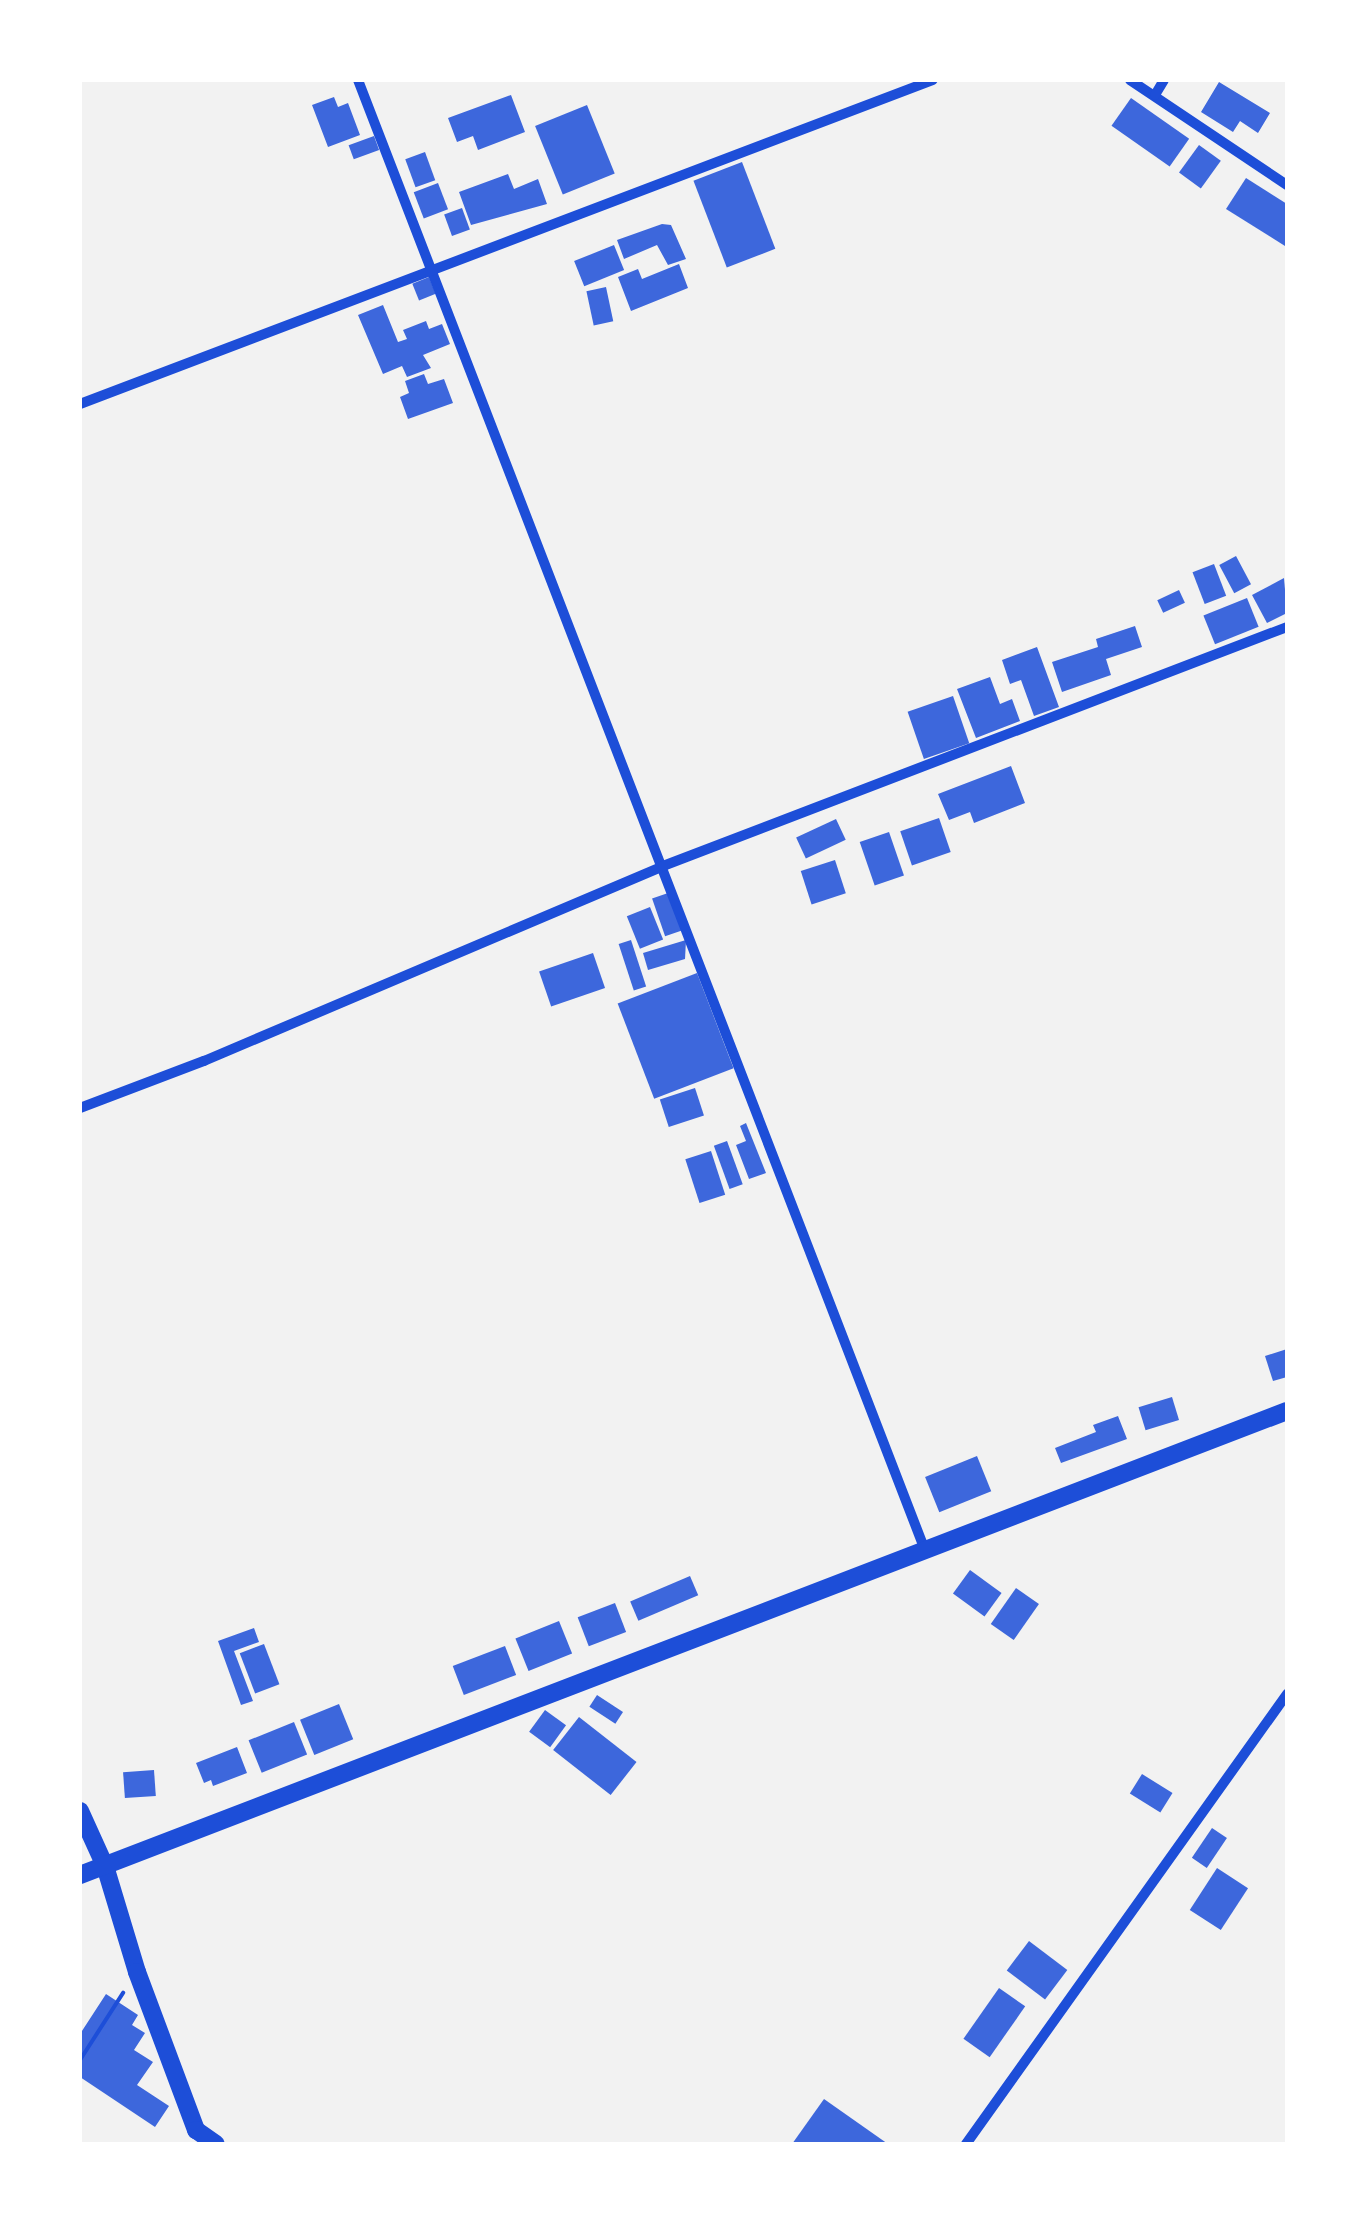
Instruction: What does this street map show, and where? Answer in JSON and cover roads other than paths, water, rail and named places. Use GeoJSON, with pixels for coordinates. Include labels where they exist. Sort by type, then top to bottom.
{"type":"FeatureCollection","features":[{"type":"Feature","properties":{"kind":"main road"},"geometry":{"type":"LineString","coordinates":[[80,1876],[1287,1411]]}},
{"type":"Feature","properties":{"kind":"main road"},"geometry":{"type":"LineString","coordinates":[[80,1812],[105,1866],[137,1972],[196,2130],[216,2144]]}},
{"type":"Feature","properties":{"kind":"street"},"geometry":{"type":"LineString","coordinates":[[358,80],[924,1550]]}},
{"type":"Feature","properties":{"kind":"street"},"geometry":{"type":"LineString","coordinates":[[80,404],[934,80]]}},
{"type":"Feature","properties":{"kind":"street"},"geometry":{"type":"LineString","coordinates":[[1130,80],[1287,185]]}},
{"type":"Feature","properties":{"kind":"street"},"geometry":{"type":"LineString","coordinates":[[1155,95],[1164,80]]}},
{"type":"Feature","properties":{"kind":"street"},"geometry":{"type":"LineString","coordinates":[[80,1108],[204,1061],[663,866],[1287,627]]}},
{"type":"Feature","properties":{"kind":"street"},"geometry":{"type":"LineString","coordinates":[[966,2144],[1287,1694]]}}]}
